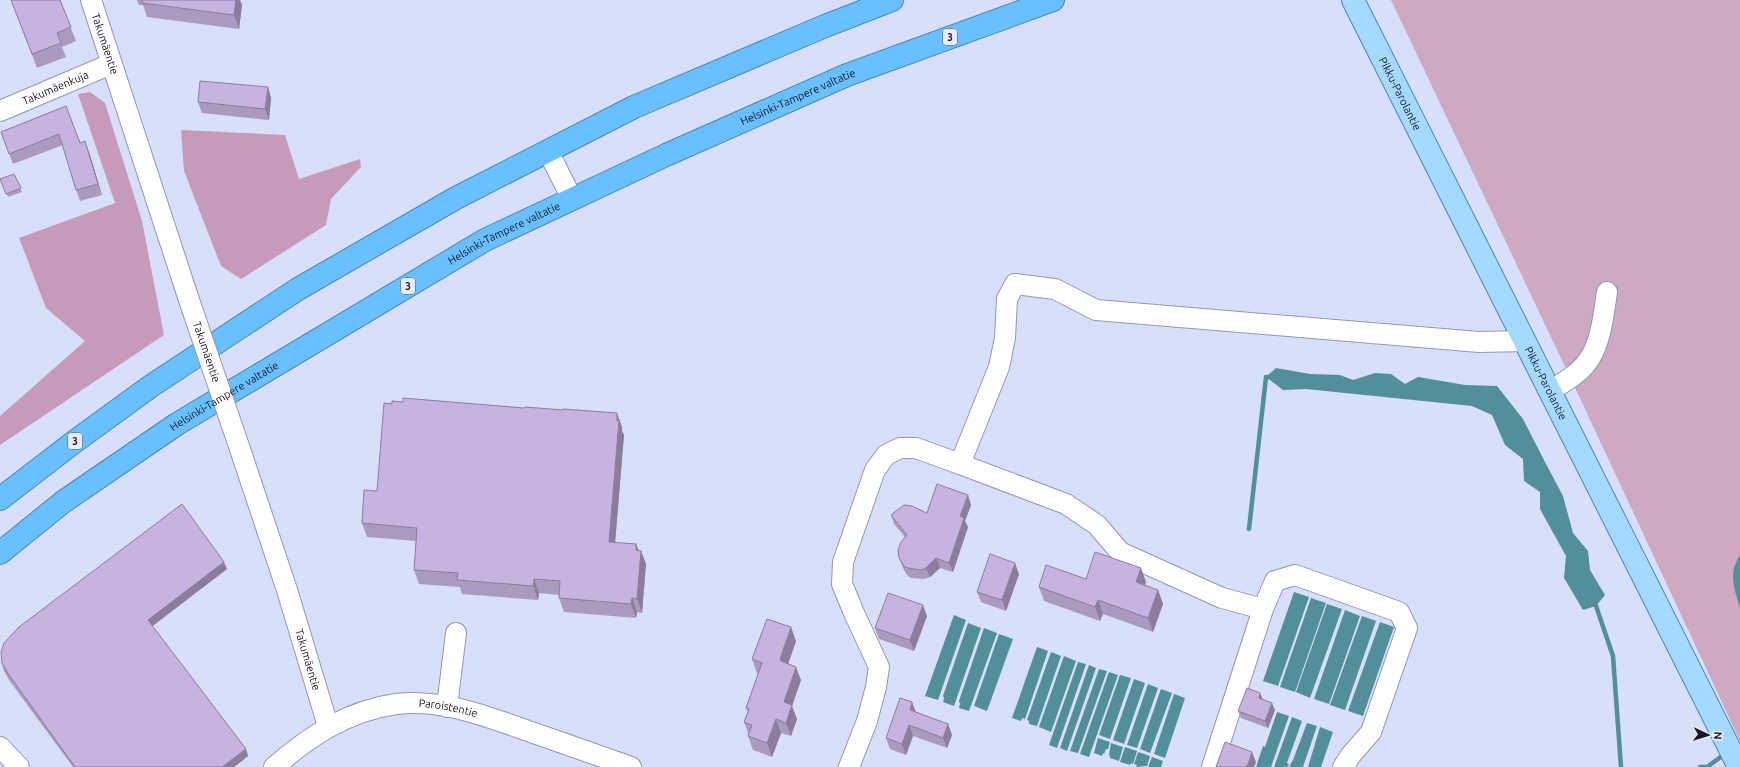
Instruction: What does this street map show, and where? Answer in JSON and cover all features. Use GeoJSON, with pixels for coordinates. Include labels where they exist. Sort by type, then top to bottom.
{"type":"FeatureCollection","features":[{"type":"Feature","properties":{"kind":"highway","name":"3"},"geometry":{"type":"LineString","coordinates":[[0,499],[74,442],[151,386],[298,289],[456,198],[634,107],[825,26],[892,0]]}},
{"type":"Feature","properties":{"kind":"highway","name":"Helsinki-Tampere valtatie"},"geometry":{"type":"LineString","coordinates":[[0,553],[63,502],[177,424],[485,240],[666,155],[847,75],[1053,0]]}},
{"type":"Feature","properties":{"kind":"main road","name":"Pikku-Parolantie"},"geometry":{"type":"LineString","coordinates":[[1353,0],[1740,767]]}},
{"type":"Feature","properties":{"kind":"street","name":"Takumäentie"},"geometry":{"type":"LineString","coordinates":[[91,0],[188,297],[288,590],[328,726]]}},
{"type":"Feature","properties":{"kind":"street","name":"Takumäenkuja"},"geometry":{"type":"LineString","coordinates":[[0,111],[111,64]]}},
{"type":"Feature","properties":{"kind":"street"},"geometry":{"type":"LineString","coordinates":[[548,151],[572,199]]}},
{"type":"Feature","properties":{"kind":"street"},"geometry":{"type":"LineString","coordinates":[[960,464],[999,368],[1005,338],[1007,299],[1015,284],[1055,289],[1096,310],[1479,342],[1525,341]]}},
{"type":"Feature","properties":{"kind":"street"},"geometry":{"type":"LineString","coordinates":[[1550,391],[1579,371],[1591,358],[1600,333],[1608,292]]}},
{"type":"Feature","properties":{"kind":"street"},"geometry":{"type":"LineString","coordinates":[[849,767],[867,721],[876,686],[878,667],[842,584],[843,562],[875,470],[886,454],[900,448],[916,448],[1066,504],[1098,525],[1120,552],[1222,598],[1263,609]]}},
{"type":"Feature","properties":{"kind":"street"},"geometry":{"type":"LineString","coordinates":[[1212,767],[1263,609],[1275,580],[1295,575],[1399,612],[1407,628],[1371,732],[1351,755],[1343,767]]}},
{"type":"Feature","properties":{"kind":"street"},"geometry":{"type":"LineString","coordinates":[[447,707],[456,633]]}},
{"type":"Feature","properties":{"kind":"street","name":"Paroistentie"},"geometry":{"type":"LineString","coordinates":[[274,767],[309,738],[328,726],[374,709],[396,704],[421,703],[481,714],[631,767]]}},
{"type":"Feature","properties":{"kind":"street"},"geometry":{"type":"LineString","coordinates":[[0,747],[19,767]]}},
{"type":"Feature","properties":{"kind":"shaded area"},"geometry":{"type":"Polygon","coordinates":[[[1391,0],[1740,0],[1740,741],[1578,394],[1391,0]]]}},
{"type":"Feature","properties":{"kind":"shaded area"},"geometry":{"type":"Polygon","coordinates":[[[90,92],[105,103],[142,221],[164,335],[0,445],[0,416],[85,341],[46,308],[19,238],[115,203],[78,94],[90,92]]]}},
{"type":"Feature","properties":{"kind":"shaded area"},"geometry":{"type":"Polygon","coordinates":[[[181,130],[285,135],[299,179],[360,159],[361,167],[331,199],[326,225],[241,279],[221,266],[184,171],[181,130]]]}},
{"type":"Feature","properties":{"kind":"shaded area"},"geometry":{"type":"Polygon","coordinates":[[[1276,368],[1310,374],[1340,375],[1353,380],[1375,373],[1391,374],[1405,384],[1418,377],[1465,385],[1497,386],[1523,419],[1563,496],[1573,533],[1588,551],[1590,570],[1605,595],[1596,606],[1583,610],[1564,578],[1566,556],[1540,509],[1540,492],[1524,481],[1523,459],[1505,445],[1492,415],[1472,406],[1306,389],[1283,390],[1266,377],[1276,368]]]}},
{"type":"Feature","properties":{"kind":"shaded area"},"geometry":{"type":"Polygon","coordinates":[[[1740,555],[1740,608],[1734,587],[1733,575],[1736,562],[1740,555]]]}},
{"type":"Feature","properties":{"kind":"shaded area"},"geometry":{"type":"Polygon","coordinates":[[[1294,592],[1309,597],[1278,686],[1263,681],[1294,592]]]}},
{"type":"Feature","properties":{"kind":"shaded area"},"geometry":{"type":"Polygon","coordinates":[[[1311,598],[1326,603],[1295,692],[1280,687],[1311,598]]]}},
{"type":"Feature","properties":{"kind":"shaded area"},"geometry":{"type":"Polygon","coordinates":[[[1327,604],[1342,609],[1310,698],[1296,692],[1327,604]]]}},
{"type":"Feature","properties":{"kind":"shaded area"},"geometry":{"type":"Polygon","coordinates":[[[1345,610],[1360,616],[1329,704],[1314,699],[1345,610]]]}},
{"type":"Feature","properties":{"kind":"shaded area"},"geometry":{"type":"Polygon","coordinates":[[[954,615],[966,620],[938,700],[925,696],[954,615]]]}},
{"type":"Feature","properties":{"kind":"shaded area"},"geometry":{"type":"Polygon","coordinates":[[[1362,616],[1376,621],[1345,710],[1330,705],[1362,616]]]}},
{"type":"Feature","properties":{"kind":"shaded area"},"geometry":{"type":"Polygon","coordinates":[[[1380,622],[1394,627],[1363,716],[1348,711],[1380,622]]]}},
{"type":"Feature","properties":{"kind":"shaded area"},"geometry":{"type":"Polygon","coordinates":[[[968,623],[981,628],[954,706],[943,702],[943,696],[968,623]]]}},
{"type":"Feature","properties":{"kind":"shaded area"},"geometry":{"type":"Polygon","coordinates":[[[984,628],[997,633],[969,711],[959,708],[959,701],[984,628]]]}},
{"type":"Feature","properties":{"kind":"shaded area"},"geometry":{"type":"Polygon","coordinates":[[[999,634],[1013,639],[987,711],[974,706],[999,634]]]}},
{"type":"Feature","properties":{"kind":"shaded area"},"geometry":{"type":"Polygon","coordinates":[[[1037,647],[1048,651],[1025,719],[1022,718],[1021,721],[1012,718],[1037,647]]]}},
{"type":"Feature","properties":{"kind":"shaded area"},"geometry":{"type":"Polygon","coordinates":[[[1051,652],[1061,656],[1037,726],[1029,724],[1029,721],[1027,720],[1051,652]]]}},
{"type":"Feature","properties":{"kind":"shaded area"},"geometry":{"type":"Polygon","coordinates":[[[1064,656],[1076,661],[1051,732],[1039,727],[1064,656]]]}},
{"type":"Feature","properties":{"kind":"shaded area"},"geometry":{"type":"Polygon","coordinates":[[[1078,662],[1086,664],[1057,748],[1049,745],[1078,662]]]}},
{"type":"Feature","properties":{"kind":"shaded area"},"geometry":{"type":"Polygon","coordinates":[[[1089,665],[1096,668],[1067,751],[1060,748],[1089,665]]]}},
{"type":"Feature","properties":{"kind":"shaded area"},"geometry":{"type":"Polygon","coordinates":[[[1099,669],[1107,671],[1078,753],[1070,751],[1099,669]]]}},
{"type":"Feature","properties":{"kind":"shaded area"},"geometry":{"type":"Polygon","coordinates":[[[1109,672],[1118,675],[1089,757],[1080,754],[1109,672]]]}},
{"type":"Feature","properties":{"kind":"shaded area"},"geometry":{"type":"Polygon","coordinates":[[[1120,675],[1131,678],[1110,739],[1099,735],[1120,675]]]}},
{"type":"Feature","properties":{"kind":"shaded area"},"geometry":{"type":"Polygon","coordinates":[[[1134,679],[1145,683],[1124,744],[1113,740],[1134,679]]]}},
{"type":"Feature","properties":{"kind":"shaded area"},"geometry":{"type":"Polygon","coordinates":[[[1148,684],[1158,688],[1137,748],[1127,745],[1148,684]]]}},
{"type":"Feature","properties":{"kind":"shaded area"},"geometry":{"type":"Polygon","coordinates":[[[1161,689],[1172,693],[1150,753],[1140,749],[1161,689]]]}},
{"type":"Feature","properties":{"kind":"shaded area"},"geometry":{"type":"Polygon","coordinates":[[[1174,694],[1185,698],[1165,758],[1154,754],[1174,694]]]}},
{"type":"Feature","properties":{"kind":"shaded area"},"geometry":{"type":"Polygon","coordinates":[[[1277,712],[1289,716],[1271,767],[1256,767],[1263,746],[1265,747],[1277,712]]]}},
{"type":"Feature","properties":{"kind":"shaded area"},"geometry":{"type":"Polygon","coordinates":[[[1292,717],[1302,721],[1287,763],[1289,764],[1287,767],[1274,767],[1292,717]]]}},
{"type":"Feature","properties":{"kind":"shaded area"},"geometry":{"type":"Polygon","coordinates":[[[1307,723],[1317,726],[1303,767],[1289,767],[1293,760],[1307,723]]]}},
{"type":"Feature","properties":{"kind":"shaded area"},"geometry":{"type":"Polygon","coordinates":[[[1320,727],[1333,732],[1321,767],[1308,767],[1320,727]]]}},
{"type":"Feature","properties":{"kind":"shaded area"},"geometry":{"type":"Polygon","coordinates":[[[1098,738],[1110,742],[1108,749],[1106,749],[1102,756],[1094,753],[1098,738]]]}},
{"type":"Feature","properties":{"kind":"shaded area"},"geometry":{"type":"Polygon","coordinates":[[[1111,743],[1123,747],[1119,761],[1110,758],[1111,743]]]}},
{"type":"Feature","properties":{"kind":"shaded area"},"geometry":{"type":"Polygon","coordinates":[[[1125,747],[1137,751],[1133,764],[1131,763],[1130,765],[1120,762],[1125,747]]]}},
{"type":"Feature","properties":{"kind":"shaded area"},"geometry":{"type":"Polygon","coordinates":[[[1138,752],[1150,756],[1147,766],[1136,767],[1137,765],[1134,764],[1138,752]]]}},
{"type":"Feature","properties":{"kind":"shaded area"},"geometry":{"type":"Polygon","coordinates":[[[1152,757],[1163,761],[1161,767],[1148,767],[1152,757]]]}},
{"type":"Feature","properties":{"kind":"building"},"geometry":{"type":"Polygon","coordinates":[[[11,0],[60,0],[71,27],[57,33],[61,43],[32,54],[11,0]]]}},
{"type":"Feature","properties":{"kind":"building"},"geometry":{"type":"Polygon","coordinates":[[[143,0],[236,0],[234,15],[142,3],[143,0]]]}},
{"type":"Feature","properties":{"kind":"building"},"geometry":{"type":"Polygon","coordinates":[[[200,81],[268,87],[265,109],[198,102],[200,81]]]}},
{"type":"Feature","properties":{"kind":"building"},"geometry":{"type":"Polygon","coordinates":[[[66,106],[80,143],[85,141],[98,184],[76,190],[59,134],[9,154],[1,132],[66,106]]]}},
{"type":"Feature","properties":{"kind":"building"},"geometry":{"type":"Polygon","coordinates":[[[14,174],[21,188],[6,194],[0,179],[14,174]]]}},
{"type":"Feature","properties":{"kind":"building"},"geometry":{"type":"Polygon","coordinates":[[[403,398],[524,408],[617,413],[617,421],[619,421],[609,542],[636,544],[636,550],[641,551],[637,599],[632,598],[631,604],[559,598],[560,581],[534,579],[533,586],[457,580],[458,573],[414,570],[417,528],[362,523],[364,490],[377,491],[384,403],[392,404],[392,401],[403,402],[403,398]]]}},
{"type":"Feature","properties":{"kind":"building"},"geometry":{"type":"Polygon","coordinates":[[[937,484],[968,495],[960,516],[964,518],[949,563],[936,558],[926,568],[921,570],[908,568],[904,566],[899,558],[898,550],[901,542],[907,535],[891,515],[904,505],[912,506],[927,513],[937,484]]]}},
{"type":"Feature","properties":{"kind":"building"},"geometry":{"type":"Polygon","coordinates":[[[182,504],[224,562],[148,620],[246,749],[222,767],[75,767],[7,672],[2,663],[1,652],[4,643],[19,627],[182,504]]]}},
{"type":"Feature","properties":{"kind":"building"},"geometry":{"type":"Polygon","coordinates":[[[1095,552],[1141,568],[1136,582],[1158,590],[1148,618],[1098,600],[1095,607],[1039,587],[1046,565],[1086,579],[1095,552]]]}},
{"type":"Feature","properties":{"kind":"building"},"geometry":{"type":"Polygon","coordinates":[[[990,554],[1015,563],[1002,600],[977,592],[990,554]]]}},
{"type":"Feature","properties":{"kind":"building"},"geometry":{"type":"Polygon","coordinates":[[[888,593],[923,605],[910,640],[875,628],[888,593]]]}},
{"type":"Feature","properties":{"kind":"building"},"geometry":{"type":"Polygon","coordinates":[[[767,619],[791,627],[780,659],[781,661],[796,667],[784,702],[792,705],[786,723],[776,719],[767,743],[748,736],[752,725],[744,722],[749,709],[746,708],[762,663],[752,659],[767,619]]]}},
{"type":"Feature","properties":{"kind":"building"},"geometry":{"type":"Polygon","coordinates":[[[1247,688],[1260,693],[1259,698],[1272,703],[1265,721],[1238,711],[1247,688]]]}},
{"type":"Feature","properties":{"kind":"building"},"geometry":{"type":"Polygon","coordinates":[[[900,698],[912,702],[910,710],[948,724],[943,738],[909,725],[902,744],[886,738],[900,698]]]}},
{"type":"Feature","properties":{"kind":"building"},"geometry":{"type":"Polygon","coordinates":[[[1225,742],[1252,752],[1247,767],[1216,767],[1225,742]]]}},
{"type":"Feature","properties":{"kind":"waterway"},"geometry":{"type":"LineString","coordinates":[[1249,529],[1266,377],[1271,377]]}},
{"type":"Feature","properties":{"kind":"waterway"},"geometry":{"type":"LineString","coordinates":[[1594,600],[1613,656],[1621,767]]}},
{"type":"Feature","properties":{"kind":"waterway"},"geometry":{"type":"LineString","coordinates":[[1700,767],[1707,767],[1722,756]]}}]}
